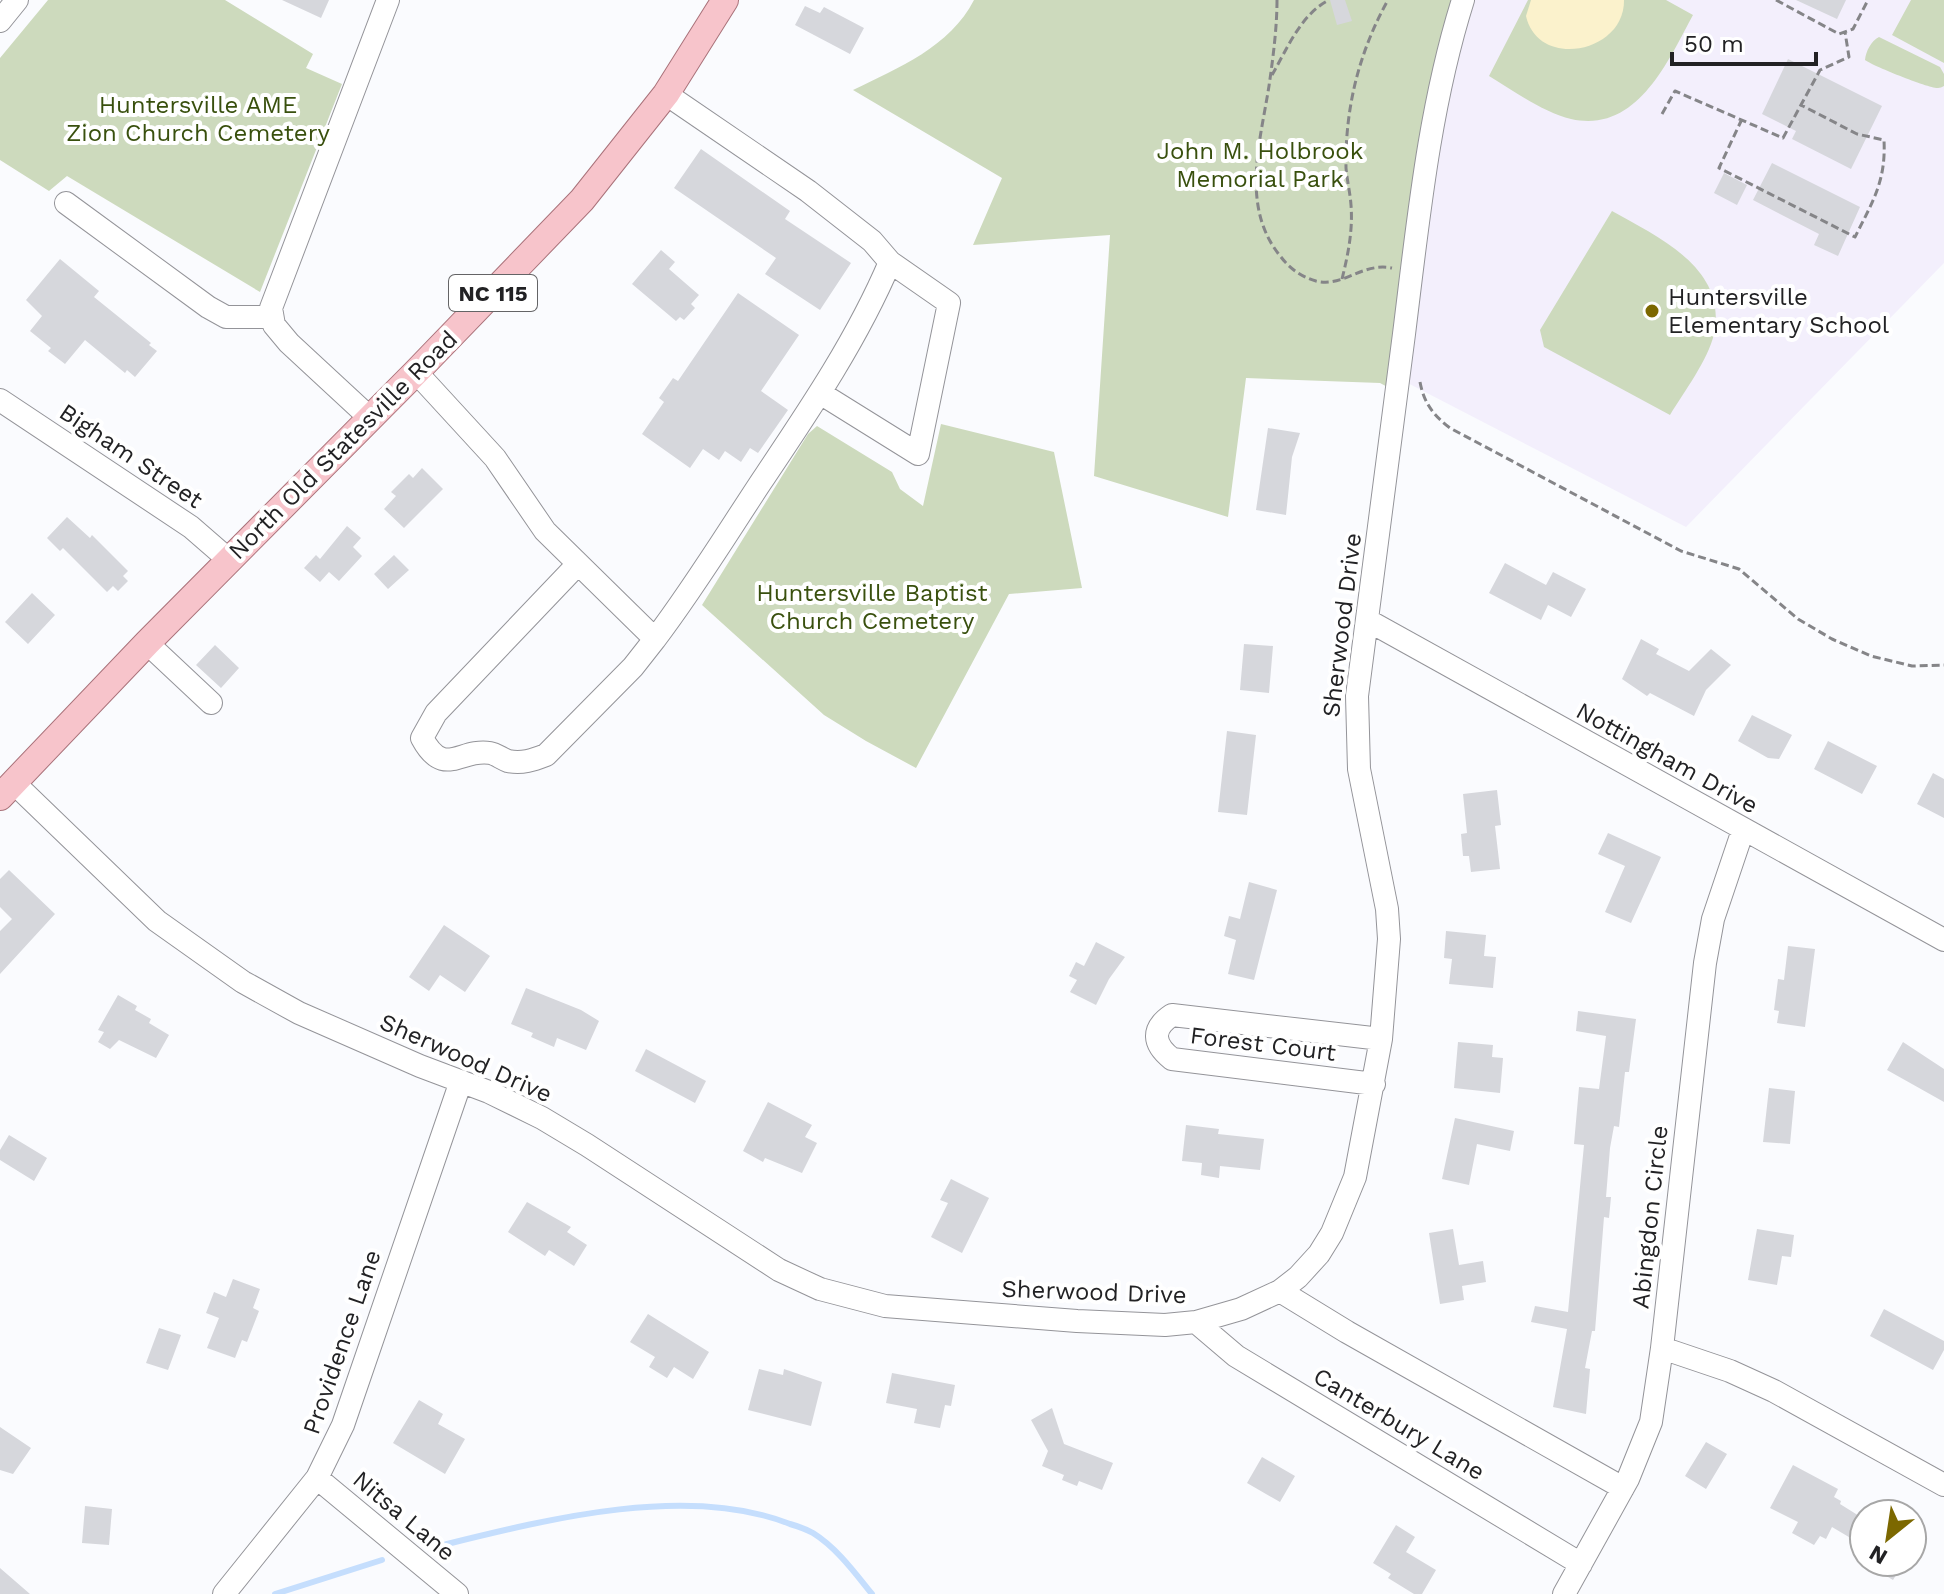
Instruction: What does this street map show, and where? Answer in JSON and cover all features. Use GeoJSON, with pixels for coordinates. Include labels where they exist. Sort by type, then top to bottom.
{"type":"FeatureCollection","features":[{"type":"Feature","properties":{"kind":"main road","name":"North Old Statesville Road"},"geometry":{"type":"LineString","coordinates":[[7,790],[582,200],[666,94],[725,0]]}},
{"type":"Feature","properties":{"kind":"street"},"geometry":{"type":"LineString","coordinates":[[0,21],[17,0]]}},
{"type":"Feature","properties":{"kind":"street"},"geometry":{"type":"LineString","coordinates":[[370,418],[289,343],[274,325],[272,317],[274,296],[388,0]]}},
{"type":"Feature","properties":{"kind":"street","name":"Sherwood Drive"},"geometry":{"type":"LineString","coordinates":[[7,790],[157,921],[243,982],[299,1013],[542,1118],[736,1244],[779,1270],[820,1289],[885,1306],[942,1312],[1165,1325],[1196,1322],[1241,1309],[1280,1291],[1319,1254],[1346,1205],[1361,1153],[1381,1039],[1389,939],[1387,909],[1359,769],[1357,696],[1416,238],[1448,46],[1463,0]]}},
{"type":"Feature","properties":{"kind":"street"},"geometry":{"type":"LineString","coordinates":[[666,94],[808,191],[872,241],[890,262],[949,303],[918,454],[820,393]]}},
{"type":"Feature","properties":{"kind":"street"},"geometry":{"type":"LineString","coordinates":[[66,203],[226,317],[272,317]]}},
{"type":"Feature","properties":{"kind":"street"},"geometry":{"type":"LineString","coordinates":[[577,565],[436,713],[422,738],[429,751],[442,759],[455,760],[489,753],[507,761],[528,762],[546,755],[633,667],[681,605],[820,393],[874,299],[890,262]]}},
{"type":"Feature","properties":{"kind":"street"},"geometry":{"type":"LineString","coordinates":[[416,372],[495,458],[545,531],[655,639]]}},
{"type":"Feature","properties":{"kind":"street","name":"Bigham Street"},"geometry":{"type":"LineString","coordinates":[[0,400],[191,527],[229,560]]}},
{"type":"Feature","properties":{"kind":"street","name":"Nottingham Drive"},"geometry":{"type":"LineString","coordinates":[[1367,620],[1944,940]]}},
{"type":"Feature","properties":{"kind":"street"},"geometry":{"type":"LineString","coordinates":[[147,643],[211,703]]}},
{"type":"Feature","properties":{"kind":"street","name":"Abingdon Circle"},"geometry":{"type":"LineString","coordinates":[[1564,1594],[1623,1488],[1651,1422],[1705,963],[1713,919],[1743,830]]}},
{"type":"Feature","properties":{"kind":"street","name":"Forest Court"},"geometry":{"type":"LineString","coordinates":[[1374,1084],[1172,1059],[1162,1050],[1156,1036],[1161,1023],[1172,1015],[1381,1039]]}},
{"type":"Feature","properties":{"kind":"street","name":"Providence Lane"},"geometry":{"type":"LineString","coordinates":[[224,1594],[317,1478],[343,1425],[461,1081]]}},
{"type":"Feature","properties":{"kind":"street"},"geometry":{"type":"LineString","coordinates":[[1280,1291],[1623,1488]]}},
{"type":"Feature","properties":{"kind":"street","name":"Canterbury Lane"},"geometry":{"type":"LineString","coordinates":[[1196,1322],[1236,1356],[1581,1564]]}},
{"type":"Feature","properties":{"kind":"street"},"geometry":{"type":"LineString","coordinates":[[1662,1348],[1730,1371],[1774,1391],[1944,1485]]}},
{"type":"Feature","properties":{"kind":"street","name":"Nitsa Lane"},"geometry":{"type":"LineString","coordinates":[[317,1478],[457,1594]]}},
{"type":"Feature","properties":{"kind":"path"},"geometry":{"type":"LineString","coordinates":[[1277,0],[1256,181],[1257,209],[1264,229],[1279,254],[1303,277],[1334,283],[1372,267],[1393,268]]}},
{"type":"Feature","properties":{"kind":"path"},"geometry":{"type":"LineString","coordinates":[[1270,78],[1307,17],[1317,6],[1329,0]]}},
{"type":"Feature","properties":{"kind":"path"},"geometry":{"type":"LineString","coordinates":[[1342,279],[1350,238],[1351,205],[1346,170],[1351,102],[1359,60],[1388,0]]}},
{"type":"Feature","properties":{"kind":"path"},"geometry":{"type":"LineString","coordinates":[[1776,0],[1839,34],[1853,29],[1868,0]]}},
{"type":"Feature","properties":{"kind":"path"},"geometry":{"type":"LineString","coordinates":[[1662,114],[1675,91],[1783,138],[1820,70],[1849,57],[1845,32]]}},
{"type":"Feature","properties":{"kind":"path"},"geometry":{"type":"LineString","coordinates":[[1742,119],[1719,168],[1855,237],[1881,182],[1885,164],[1884,140],[1857,134],[1801,105]]}},
{"type":"Feature","properties":{"kind":"path"},"geometry":{"type":"LineString","coordinates":[[1420,381],[1422,396],[1430,410],[1450,428],[1681,551],[1739,569],[1798,619],[1832,639],[1871,656],[1912,666],[1944,665]]}},
{"type":"Feature","properties":{"kind":"shaded area","name":"Huntersville Elementary School"},"geometry":{"type":"Polygon","coordinates":[[[1463,0],[1944,0],[1944,263],[1686,527],[1398,378],[1463,0]]]}},
{"type":"Feature","properties":{"kind":"green space","name":"Huntersville AME Zion Church Cemetery"},"geometry":{"type":"Polygon","coordinates":[[[48,0],[225,0],[313,54],[306,68],[342,84],[260,292],[67,176],[49,191],[0,160],[0,58],[48,0]]]}},
{"type":"Feature","properties":{"kind":"green space","name":"John M. Holbrook Memorial Park"},"geometry":{"type":"Polygon","coordinates":[[[974,0],[1463,0],[1397,392],[1380,383],[1246,378],[1228,517],[1094,476],[1110,235],[973,245],[1002,178],[853,90],[905,64],[937,43],[964,16],[974,0]]]}},
{"type":"Feature","properties":{"kind":"green space"},"geometry":{"type":"Polygon","coordinates":[[[1528,0],[1666,0],[1693,15],[1661,72],[1632,105],[1614,116],[1594,121],[1571,119],[1539,106],[1489,76],[1528,0]]]}},
{"type":"Feature","properties":{"kind":"green space"},"geometry":{"type":"Polygon","coordinates":[[[1911,0],[1944,0],[1944,63],[1892,35],[1911,0]]]}},
{"type":"Feature","properties":{"kind":"green space"},"geometry":{"type":"Polygon","coordinates":[[[1879,37],[1940,67],[1944,74],[1944,86],[1924,85],[1865,60],[1869,47],[1879,37]]]}},
{"type":"Feature","properties":{"kind":"green space"},"geometry":{"type":"Polygon","coordinates":[[[1612,211],[1686,258],[1700,273],[1716,311],[1714,334],[1707,354],[1670,415],[1544,347],[1540,330],[1612,211]]]}},
{"type":"Feature","properties":{"kind":"green space","name":"Huntersville Baptist Church Cemetery"},"geometry":{"type":"Polygon","coordinates":[[[941,424],[1054,452],[1082,588],[1009,594],[916,768],[824,715],[702,605],[808,434],[817,426],[892,472],[900,489],[923,506],[941,424]]]}},
{"type":"Feature","properties":{"kind":"sand"},"geometry":{"type":"Polygon","coordinates":[[[1531,0],[1624,0],[1621,18],[1611,32],[1597,43],[1563,49],[1547,44],[1534,33],[1526,16],[1531,0]]]}},
{"type":"Feature","properties":{"kind":"building"},"geometry":{"type":"Polygon","coordinates":[[[282,0],[329,0],[321,18],[282,0]]]}},
{"type":"Feature","properties":{"kind":"building"},"geometry":{"type":"Polygon","coordinates":[[[1330,0],[1345,0],[1352,21],[1337,25],[1330,0]]]}},
{"type":"Feature","properties":{"kind":"building"},"geometry":{"type":"Polygon","coordinates":[[[1796,0],[1846,0],[1837,19],[1796,0]]]}},
{"type":"Feature","properties":{"kind":"building"},"geometry":{"type":"Polygon","coordinates":[[[805,6],[820,13],[824,7],[864,28],[850,54],[795,25],[805,6]]]}},
{"type":"Feature","properties":{"kind":"building"},"geometry":{"type":"Polygon","coordinates":[[[1788,59],[1882,106],[1851,169],[1792,139],[1796,131],[1762,114],[1788,59]]]}},
{"type":"Feature","properties":{"kind":"building"},"geometry":{"type":"Polygon","coordinates":[[[701,149],[790,211],[785,219],[851,263],[820,310],[765,274],[776,258],[674,188],[701,149]]]}},
{"type":"Feature","properties":{"kind":"building"},"geometry":{"type":"Polygon","coordinates":[[[1772,163],[1860,207],[1838,256],[1814,245],[1819,234],[1753,200],[1772,163]]]}},
{"type":"Feature","properties":{"kind":"building"},"geometry":{"type":"Polygon","coordinates":[[[1724,173],[1747,185],[1737,205],[1714,193],[1724,173]]]}},
{"type":"Feature","properties":{"kind":"building"},"geometry":{"type":"Polygon","coordinates":[[[661,250],[675,262],[669,269],[699,295],[691,304],[695,308],[684,320],[680,317],[676,321],[632,284],[661,250]]]}},
{"type":"Feature","properties":{"kind":"building"},"geometry":{"type":"Polygon","coordinates":[[[60,259],[99,291],[94,297],[157,351],[135,377],[127,370],[125,373],[85,340],[65,364],[30,331],[42,316],[26,300],[60,259]]]}},
{"type":"Feature","properties":{"kind":"building"},"geometry":{"type":"Polygon","coordinates":[[[738,293],[799,335],[761,391],[788,410],[758,453],[750,448],[741,462],[725,451],[719,460],[703,449],[690,468],[642,434],[664,402],[659,398],[673,378],[678,381],[738,293]]]}},
{"type":"Feature","properties":{"kind":"building"},"geometry":{"type":"Polygon","coordinates":[[[1268,428],[1300,433],[1292,457],[1286,515],[1256,510],[1268,428]]]}},
{"type":"Feature","properties":{"kind":"building"},"geometry":{"type":"Polygon","coordinates":[[[422,468],[443,489],[404,528],[384,509],[396,496],[391,492],[409,474],[413,478],[422,468]]]}},
{"type":"Feature","properties":{"kind":"building"},"geometry":{"type":"Polygon","coordinates":[[[67,517],[90,538],[92,535],[128,571],[123,576],[128,581],[118,591],[113,586],[107,592],[63,548],[60,551],[47,538],[67,517]]]}},
{"type":"Feature","properties":{"kind":"building"},"geometry":{"type":"Polygon","coordinates":[[[347,526],[361,538],[353,547],[362,556],[339,581],[329,572],[320,582],[304,568],[316,555],[320,559],[347,526]]]}},
{"type":"Feature","properties":{"kind":"building"},"geometry":{"type":"Polygon","coordinates":[[[394,555],[409,570],[388,589],[374,574],[394,555]]]}},
{"type":"Feature","properties":{"kind":"building"},"geometry":{"type":"Polygon","coordinates":[[[1505,563],[1546,585],[1553,572],[1586,589],[1571,617],[1548,605],[1541,620],[1489,593],[1505,563]]]}},
{"type":"Feature","properties":{"kind":"building"},"geometry":{"type":"Polygon","coordinates":[[[32,593],[55,615],[28,644],[5,622],[32,593]]]}},
{"type":"Feature","properties":{"kind":"building"},"geometry":{"type":"Polygon","coordinates":[[[1641,639],[1659,649],[1656,654],[1689,671],[1711,649],[1731,665],[1706,690],[1694,716],[1650,693],[1647,696],[1622,679],[1641,639]]]}},
{"type":"Feature","properties":{"kind":"building"},"geometry":{"type":"Polygon","coordinates":[[[1244,644],[1273,646],[1269,693],[1240,690],[1244,644]]]}},
{"type":"Feature","properties":{"kind":"building"},"geometry":{"type":"Polygon","coordinates":[[[215,645],[239,668],[221,688],[196,665],[215,645]]]}},
{"type":"Feature","properties":{"kind":"building"},"geometry":{"type":"Polygon","coordinates":[[[1752,715],[1792,735],[1779,759],[1768,758],[1738,741],[1752,715]]]}},
{"type":"Feature","properties":{"kind":"building"},"geometry":{"type":"Polygon","coordinates":[[[1227,731],[1256,735],[1247,815],[1218,812],[1227,731]]]}},
{"type":"Feature","properties":{"kind":"building"},"geometry":{"type":"Polygon","coordinates":[[[1828,741],[1877,766],[1862,794],[1814,769],[1828,741]]]}},
{"type":"Feature","properties":{"kind":"building"},"geometry":{"type":"Polygon","coordinates":[[[1933,773],[1944,779],[1944,818],[1917,804],[1933,773]]]}},
{"type":"Feature","properties":{"kind":"building"},"geometry":{"type":"Polygon","coordinates":[[[1497,790],[1501,825],[1495,826],[1500,869],[1471,872],[1469,856],[1463,856],[1461,834],[1467,833],[1463,794],[1497,790]]]}},
{"type":"Feature","properties":{"kind":"building"},"geometry":{"type":"Polygon","coordinates":[[[1608,833],[1661,857],[1631,923],[1605,912],[1625,866],[1598,854],[1608,833]]]}},
{"type":"Feature","properties":{"kind":"building"},"geometry":{"type":"Polygon","coordinates":[[[9,870],[55,914],[0,974],[0,931],[12,919],[0,907],[0,879],[9,870]]]}},
{"type":"Feature","properties":{"kind":"building"},"geometry":{"type":"Polygon","coordinates":[[[1249,882],[1277,890],[1254,980],[1228,974],[1236,940],[1224,936],[1229,916],[1240,919],[1249,882]]]}},
{"type":"Feature","properties":{"kind":"building"},"geometry":{"type":"Polygon","coordinates":[[[444,925],[490,956],[465,992],[440,975],[429,991],[409,977],[444,925]]]}},
{"type":"Feature","properties":{"kind":"building"},"geometry":{"type":"Polygon","coordinates":[[[1446,931],[1486,935],[1484,956],[1496,957],[1493,988],[1449,984],[1452,959],[1444,958],[1446,931]]]}},
{"type":"Feature","properties":{"kind":"building"},"geometry":{"type":"Polygon","coordinates":[[[1096,942],[1125,957],[1096,1005],[1070,992],[1077,980],[1069,976],[1076,962],[1084,966],[1096,942]]]}},
{"type":"Feature","properties":{"kind":"building"},"geometry":{"type":"Polygon","coordinates":[[[1788,946],[1815,949],[1805,1027],[1777,1023],[1779,1011],[1774,1010],[1778,979],[1784,980],[1788,946]]]}},
{"type":"Feature","properties":{"kind":"building"},"geometry":{"type":"Polygon","coordinates":[[[526,988],[581,1010],[599,1021],[586,1050],[557,1038],[554,1047],[531,1037],[533,1033],[511,1024],[526,988]]]}},
{"type":"Feature","properties":{"kind":"building"},"geometry":{"type":"Polygon","coordinates":[[[118,995],[137,1006],[135,1010],[151,1019],[149,1023],[169,1035],[156,1058],[119,1040],[110,1049],[98,1042],[104,1032],[98,1030],[118,995]]]}},
{"type":"Feature","properties":{"kind":"building"},"geometry":{"type":"Polygon","coordinates":[[[1578,1011],[1636,1019],[1629,1072],[1625,1072],[1619,1127],[1614,1126],[1610,1148],[1606,1197],[1611,1197],[1609,1218],[1604,1217],[1595,1331],[1592,1331],[1585,1368],[1590,1369],[1586,1414],[1553,1407],[1567,1329],[1531,1322],[1535,1306],[1568,1312],[1584,1145],[1574,1144],[1579,1087],[1599,1089],[1606,1036],[1576,1031],[1578,1011]]]}},
{"type":"Feature","properties":{"kind":"building"},"geometry":{"type":"Polygon","coordinates":[[[1458,1042],[1493,1045],[1492,1057],[1503,1058],[1500,1093],[1454,1088],[1458,1042]]]}},
{"type":"Feature","properties":{"kind":"building"},"geometry":{"type":"Polygon","coordinates":[[[1903,1042],[1944,1069],[1944,1102],[1887,1070],[1903,1042]]]}},
{"type":"Feature","properties":{"kind":"building"},"geometry":{"type":"Polygon","coordinates":[[[646,1049],[706,1081],[695,1103],[635,1071],[646,1049]]]}},
{"type":"Feature","properties":{"kind":"building"},"geometry":{"type":"Polygon","coordinates":[[[1769,1088],[1795,1091],[1790,1144],[1763,1142],[1769,1088]]]}},
{"type":"Feature","properties":{"kind":"building"},"geometry":{"type":"Polygon","coordinates":[[[768,1102],[812,1125],[805,1137],[817,1143],[802,1173],[765,1158],[763,1162],[743,1151],[768,1102]]]}},
{"type":"Feature","properties":{"kind":"building"},"geometry":{"type":"Polygon","coordinates":[[[1455,1118],[1514,1131],[1510,1151],[1477,1144],[1469,1185],[1442,1179],[1455,1118]]]}},
{"type":"Feature","properties":{"kind":"building"},"geometry":{"type":"Polygon","coordinates":[[[1186,1125],[1219,1129],[1218,1134],[1264,1139],[1260,1170],[1220,1166],[1219,1178],[1201,1175],[1202,1163],[1182,1161],[1186,1125]]]}},
{"type":"Feature","properties":{"kind":"building"},"geometry":{"type":"Polygon","coordinates":[[[9,1135],[47,1158],[34,1181],[0,1160],[0,1150],[9,1135]]]}},
{"type":"Feature","properties":{"kind":"building"},"geometry":{"type":"Polygon","coordinates":[[[951,1179],[989,1198],[962,1253],[931,1237],[948,1203],[940,1200],[951,1179]]]}},
{"type":"Feature","properties":{"kind":"building"},"geometry":{"type":"Polygon","coordinates":[[[527,1202],[571,1227],[567,1232],[587,1245],[574,1266],[549,1250],[545,1256],[508,1232],[527,1202]]]}},
{"type":"Feature","properties":{"kind":"building"},"geometry":{"type":"Polygon","coordinates":[[[1453,1229],[1459,1265],[1483,1261],[1486,1282],[1462,1286],[1464,1300],[1440,1304],[1429,1233],[1453,1229]]]}},
{"type":"Feature","properties":{"kind":"building"},"geometry":{"type":"Polygon","coordinates":[[[1757,1229],[1794,1235],[1791,1257],[1782,1256],[1777,1285],[1748,1280],[1757,1229]]]}},
{"type":"Feature","properties":{"kind":"building"},"geometry":{"type":"Polygon","coordinates":[[[233,1279],[260,1289],[253,1308],[259,1311],[247,1342],[242,1340],[235,1358],[207,1348],[219,1318],[206,1313],[214,1292],[226,1297],[233,1279]]]}},
{"type":"Feature","properties":{"kind":"building"},"geometry":{"type":"Polygon","coordinates":[[[1884,1309],[1944,1341],[1944,1350],[1933,1370],[1870,1336],[1884,1309]]]}},
{"type":"Feature","properties":{"kind":"building"},"geometry":{"type":"Polygon","coordinates":[[[648,1314],[709,1352],[693,1379],[674,1367],[667,1378],[649,1367],[655,1357],[630,1342],[648,1314]]]}},
{"type":"Feature","properties":{"kind":"building"},"geometry":{"type":"Polygon","coordinates":[[[159,1328],[181,1335],[168,1370],[146,1363],[159,1328]]]}},
{"type":"Feature","properties":{"kind":"building"},"geometry":{"type":"Polygon","coordinates":[[[759,1369],[783,1375],[784,1369],[822,1382],[811,1426],[748,1410],[759,1369]]]}},
{"type":"Feature","properties":{"kind":"building"},"geometry":{"type":"Polygon","coordinates":[[[892,1373],[955,1385],[951,1406],[945,1405],[940,1428],[914,1423],[917,1409],[886,1403],[892,1373]]]}},
{"type":"Feature","properties":{"kind":"building"},"geometry":{"type":"Polygon","coordinates":[[[419,1400],[443,1414],[438,1424],[465,1439],[445,1474],[393,1443],[419,1400]]]}},
{"type":"Feature","properties":{"kind":"building"},"geometry":{"type":"Polygon","coordinates":[[[1052,1408],[1064,1444],[1113,1463],[1102,1490],[1079,1481],[1077,1486],[1062,1480],[1064,1475],[1042,1466],[1048,1451],[1031,1420],[1052,1408]]]}},
{"type":"Feature","properties":{"kind":"building"},"geometry":{"type":"Polygon","coordinates":[[[0,1427],[31,1448],[13,1474],[0,1470],[0,1427]]]}},
{"type":"Feature","properties":{"kind":"building"},"geometry":{"type":"Polygon","coordinates":[[[1706,1442],[1727,1454],[1706,1489],[1685,1476],[1706,1442]]]}},
{"type":"Feature","properties":{"kind":"building"},"geometry":{"type":"Polygon","coordinates":[[[1262,1457],[1295,1476],[1280,1502],[1247,1483],[1262,1457]]]}},
{"type":"Feature","properties":{"kind":"building"},"geometry":{"type":"Polygon","coordinates":[[[1793,1465],[1838,1489],[1834,1497],[1848,1509],[1848,1536],[1832,1527],[1826,1539],[1820,1536],[1814,1545],[1792,1533],[1798,1522],[1770,1508],[1793,1465]]]}},
{"type":"Feature","properties":{"kind":"building"},"geometry":{"type":"Polygon","coordinates":[[[85,1506],[112,1509],[109,1545],[82,1543],[85,1506]]]}},
{"type":"Feature","properties":{"kind":"building"},"geometry":{"type":"Polygon","coordinates":[[[1396,1525],[1415,1537],[1406,1552],[1436,1570],[1422,1594],[1414,1594],[1388,1578],[1391,1574],[1373,1563],[1396,1525]]]}},
{"type":"Feature","properties":{"kind":"building"},"geometry":{"type":"Polygon","coordinates":[[[0,1568],[30,1594],[0,1594],[0,1568]]]}},
{"type":"Feature","properties":{"kind":"waterway"},"geometry":{"type":"LineString","coordinates":[[439,1546],[524,1526],[615,1510],[706,1506],[750,1512],[810,1532],[838,1553],[872,1594]]}},
{"type":"Feature","properties":{"kind":"waterway"},"geometry":{"type":"LineString","coordinates":[[275,1594],[382,1560]]}},
{"type":"Feature","properties":{"kind":"place","name":"Huntersville Elementary School"},"geometry":{"type":"Point","coordinates":[1652,311]}}]}
